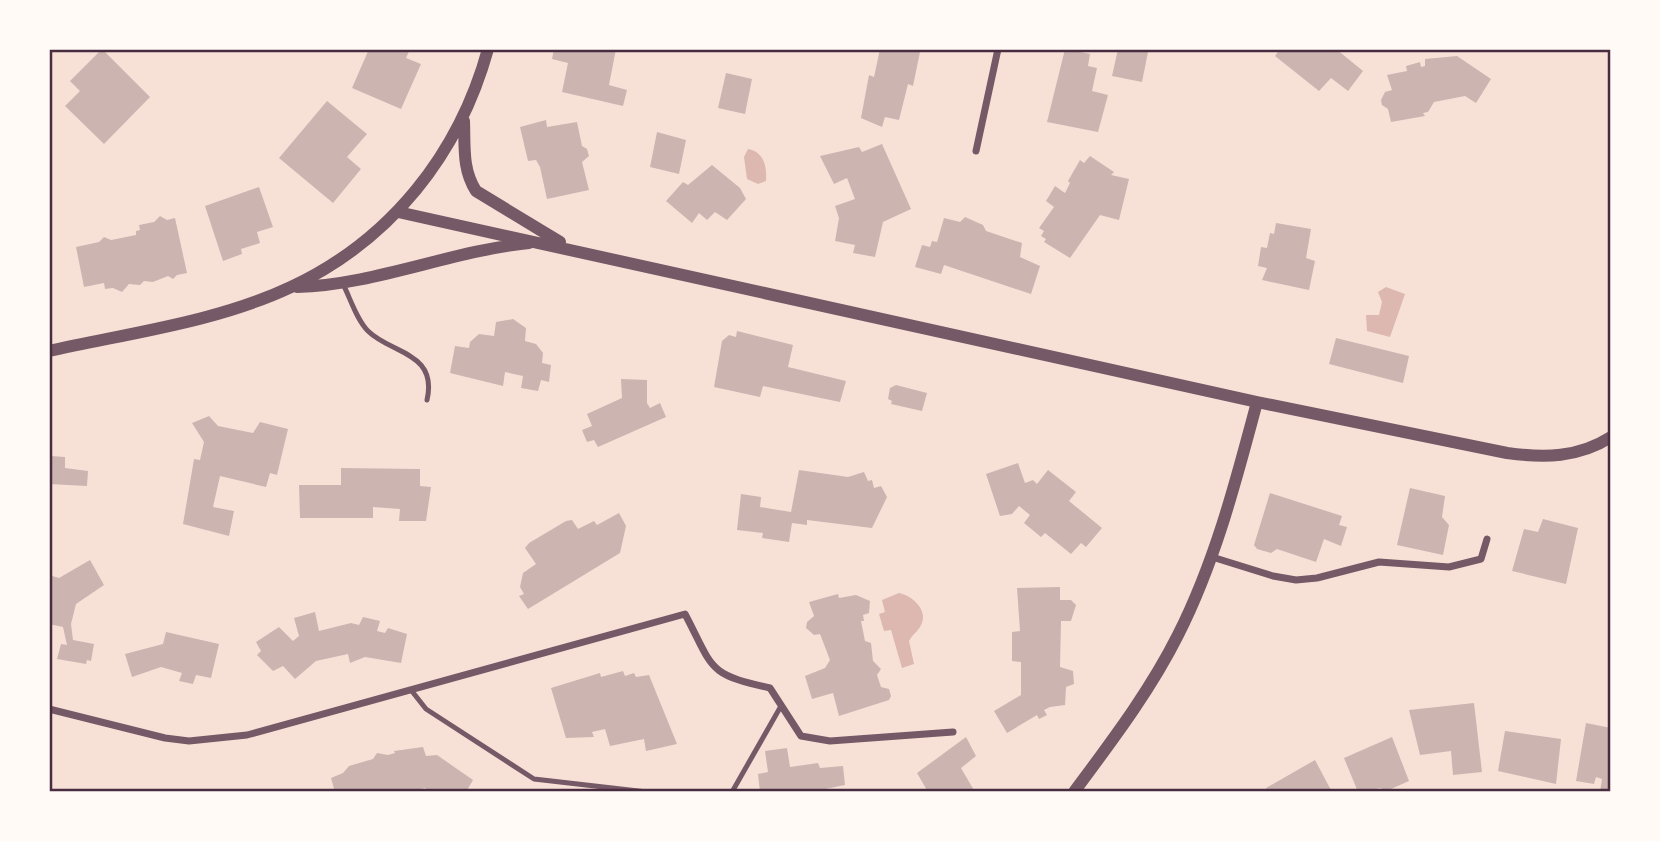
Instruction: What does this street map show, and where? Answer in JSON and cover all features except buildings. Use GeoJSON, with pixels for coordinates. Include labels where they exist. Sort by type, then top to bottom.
{"type":"FeatureCollection","features":[{"type":"Feature","properties":{"kind":"street"},"geometry":{"type":"LineString","coordinates":[[49,351],[207,316],[293,287],[330,266],[398,212],[438,164],[464,119],[488,49]]}},
{"type":"Feature","properties":{"kind":"street"},"geometry":{"type":"LineString","coordinates":[[976,151],[998,49]]}},
{"type":"Feature","properties":{"kind":"street"},"geometry":{"type":"LineString","coordinates":[[464,119],[465,162],[468,179],[476,191],[569,247]]}},
{"type":"Feature","properties":{"kind":"street"},"geometry":{"type":"LineString","coordinates":[[398,212],[569,247],[1257,401],[1529,456],[1568,454],[1609,438]]}},
{"type":"Feature","properties":{"kind":"street"},"geometry":{"type":"LineString","coordinates":[[293,287],[342,282],[484,249],[542,242]]}},
{"type":"Feature","properties":{"kind":"street"},"geometry":{"type":"LineString","coordinates":[[1074,792],[1165,659],[1212,557],[1257,401]]}},
{"type":"Feature","properties":{"kind":"street"},"geometry":{"type":"LineString","coordinates":[[1212,557],[1273,576],[1296,580],[1317,578],[1379,562],[1458,567],[1481,559],[1487,539]]}},
{"type":"Feature","properties":{"kind":"street"},"geometry":{"type":"LineString","coordinates":[[49,709],[137,733],[202,740],[247,735],[685,614],[715,671],[731,680],[770,688],[801,736],[844,741],[953,732]]}},
{"type":"Feature","properties":{"kind":"lane"},"geometry":{"type":"LineString","coordinates":[[342,282],[369,332],[403,349],[418,362],[429,385],[427,400]]}},
{"type":"Feature","properties":{"kind":"lane"},"geometry":{"type":"LineString","coordinates":[[411,690],[426,709],[534,779],[648,792]]}},
{"type":"Feature","properties":{"kind":"lane"},"geometry":{"type":"LineString","coordinates":[[732,792],[781,706]]}},
{"type":"Feature","properties":{"kind":"shaded area"},"geometry":{"type":"Polygon","coordinates":[[[748,149],[761,156],[766,170],[766,181],[758,184],[747,179],[744,157],[748,149]]]}},
{"type":"Feature","properties":{"kind":"shaded area"},"geometry":{"type":"Polygon","coordinates":[[[1386,287],[1405,294],[1390,337],[1367,331],[1366,315],[1379,315],[1382,302],[1378,292],[1386,287]]]}},
{"type":"Feature","properties":{"kind":"shaded area"},"geometry":{"type":"Polygon","coordinates":[[[899,593],[910,597],[923,615],[920,627],[909,641],[914,664],[902,668],[891,630],[884,631],[879,614],[885,612],[882,600],[899,593]]]}}]}
